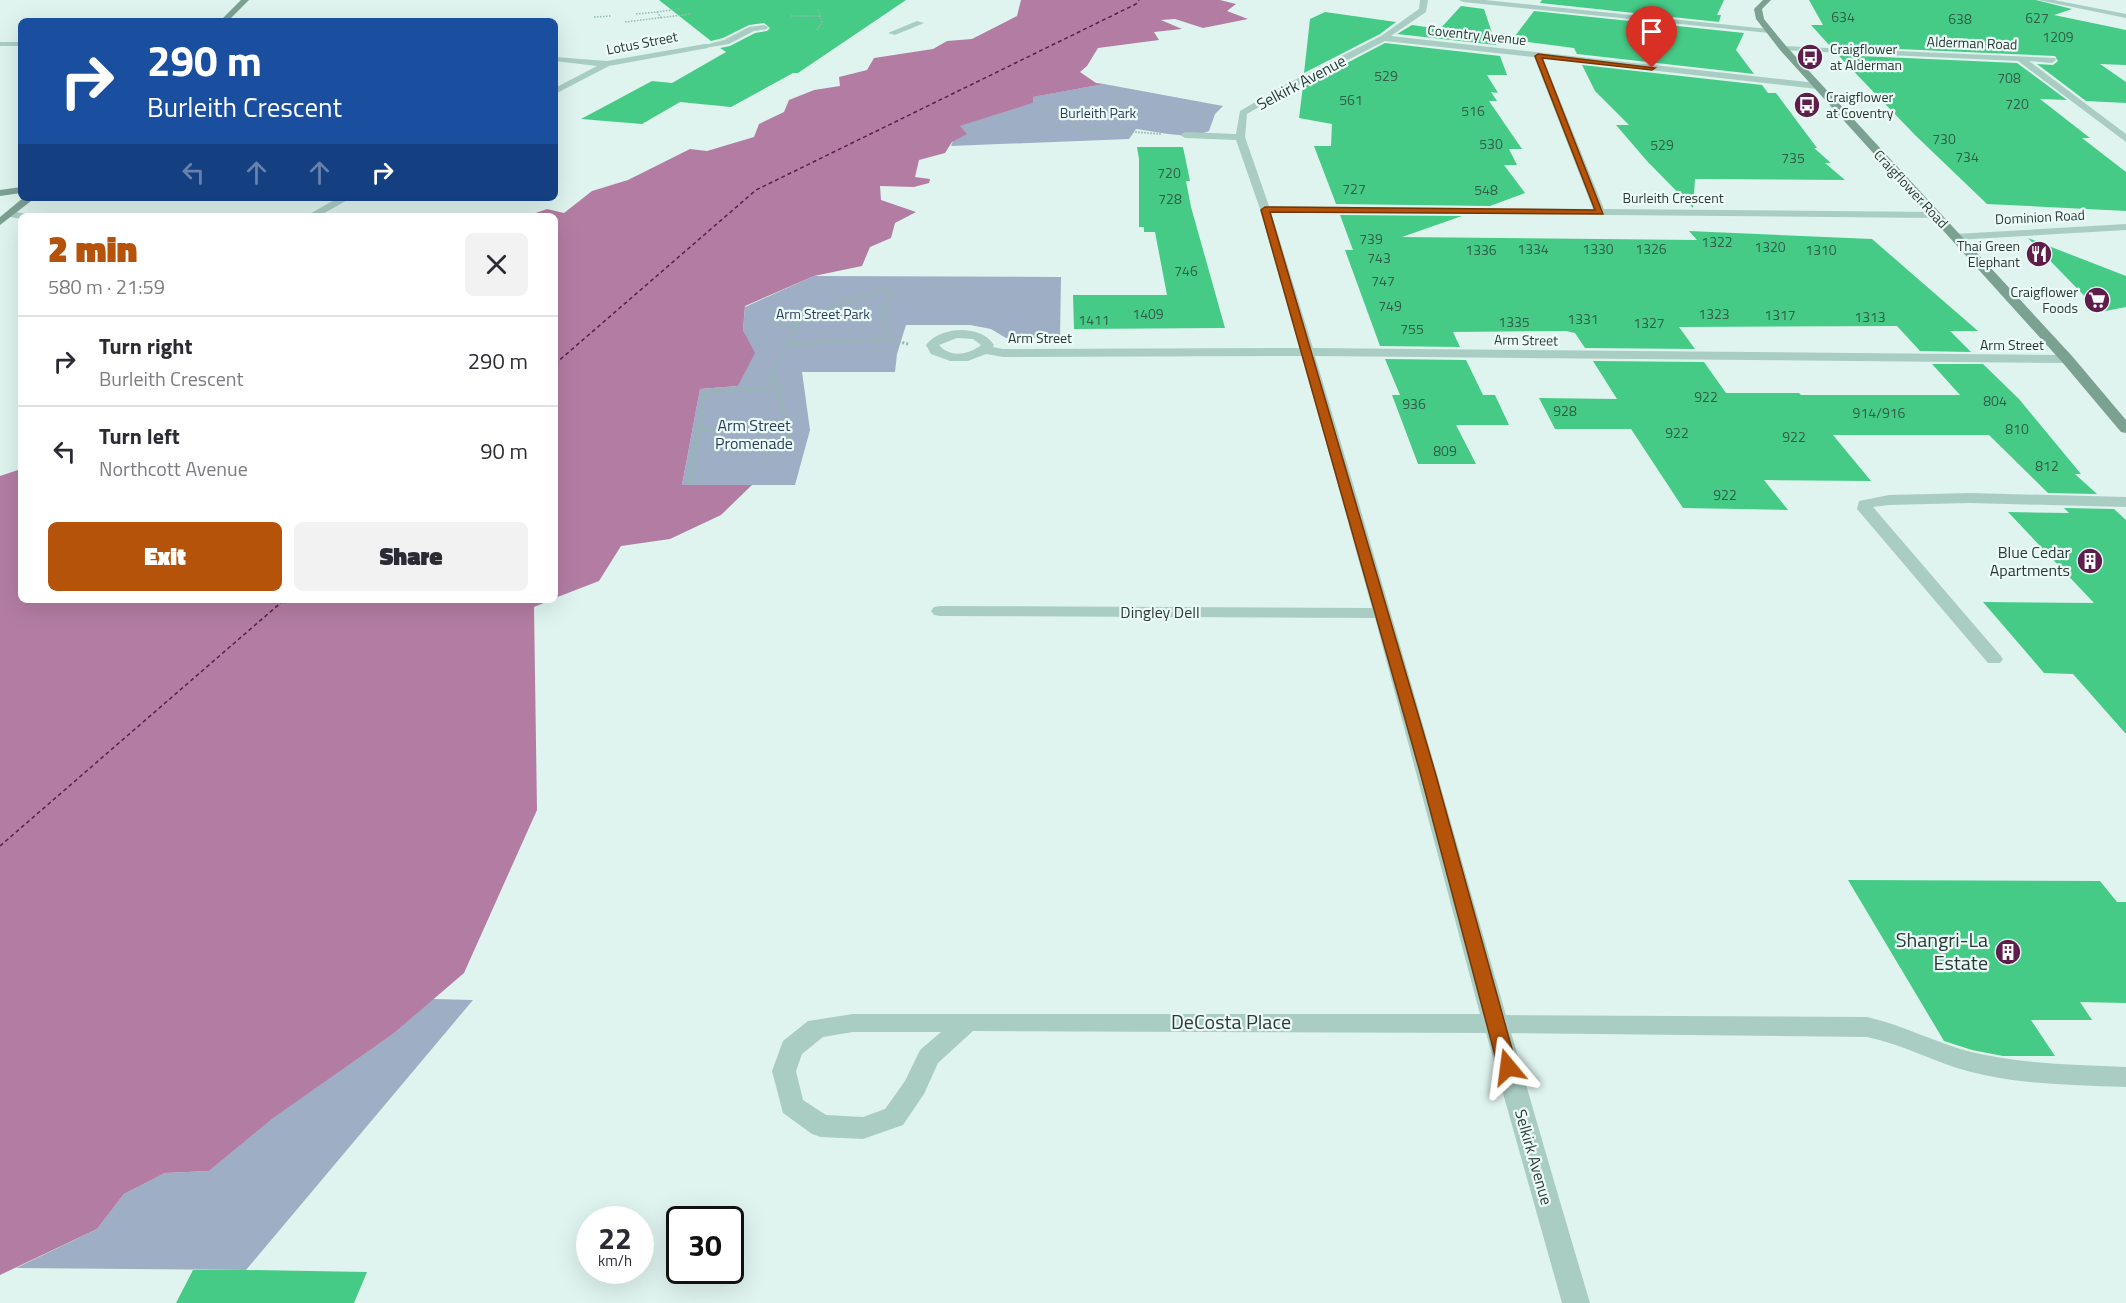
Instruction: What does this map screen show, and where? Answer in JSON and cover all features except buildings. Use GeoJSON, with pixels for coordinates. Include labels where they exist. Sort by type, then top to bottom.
{"type":"FeatureCollection","features":[{"type":"Feature","properties":{"kind":"main road"},"geometry":{"type":"LineString","coordinates":[[227,18],[245,0]]}},
{"type":"Feature","properties":{"kind":"main road","name":"Craigflower Road"},"geometry":{"type":"LineString","coordinates":[[1767,0],[1758,9],[1760,19],[1783,48],[2067,359],[2126,429]]}},
{"type":"Feature","properties":{"kind":"main road"},"geometry":{"type":"LineString","coordinates":[[0,193],[18,190]]}},
{"type":"Feature","properties":{"kind":"main road"},"geometry":{"type":"LineString","coordinates":[[0,222],[5,214],[25,201]]}},
{"type":"Feature","properties":{"kind":"street","name":"Selkirk Avenue"},"geometry":{"type":"LineString","coordinates":[[1424,0],[1423,10],[1384,38],[1282,90],[1243,113],[1240,137],[1265,210],[1332,436],[1495,1024],[1576,1303]]}},
{"type":"Feature","properties":{"kind":"street"},"geometry":{"type":"LineString","coordinates":[[1463,0],[1769,31]]}},
{"type":"Feature","properties":{"kind":"street"},"geometry":{"type":"LineString","coordinates":[[2042,0],[2126,16]]}},
{"type":"Feature","properties":{"kind":"street"},"geometry":{"type":"LineString","coordinates":[[892,33],[920,23]]}},
{"type":"Feature","properties":{"kind":"street","name":"Lotus Street"},"geometry":{"type":"LineString","coordinates":[[558,89],[607,64],[726,42],[752,28],[764,27]]}},
{"type":"Feature","properties":{"kind":"street","name":"Coventry Avenue"},"geometry":{"type":"LineString","coordinates":[[1384,38],[1817,86]]}},
{"type":"Feature","properties":{"kind":"street"},"geometry":{"type":"LineString","coordinates":[[0,44],[18,44]]}},
{"type":"Feature","properties":{"kind":"street","name":"Alderman Road"},"geometry":{"type":"LineString","coordinates":[[1783,48],[2052,60]]}},
{"type":"Feature","properties":{"kind":"street"},"geometry":{"type":"LineString","coordinates":[[1538,56],[1600,213]]}},
{"type":"Feature","properties":{"kind":"street"},"geometry":{"type":"LineString","coordinates":[[2019,58],[2126,139]]}},
{"type":"Feature","properties":{"kind":"street"},"geometry":{"type":"LineString","coordinates":[[558,59],[607,64]]}},
{"type":"Feature","properties":{"kind":"street"},"geometry":{"type":"LineString","coordinates":[[1185,135],[1240,137]]}},
{"type":"Feature","properties":{"kind":"street"},"geometry":{"type":"LineString","coordinates":[[317,213],[340,201]]}},
{"type":"Feature","properties":{"kind":"street","name":"Burleith Crescent"},"geometry":{"type":"LineString","coordinates":[[1265,210],[1936,215]]}},
{"type":"Feature","properties":{"kind":"street","name":"Dominion Road"},"geometry":{"type":"LineString","coordinates":[[1955,237],[2126,227]]}},
{"type":"Feature","properties":{"kind":"street","name":"Arm Street"},"geometry":{"type":"LineString","coordinates":[[985,350],[988,345],[986,340],[968,334],[945,336],[936,340],[932,345],[934,350],[952,357],[964,357],[985,350],[1003,353],[1306,352],[2067,359]]}},
{"type":"Feature","properties":{"kind":"street"},"geometry":{"type":"LineString","coordinates":[[1994,659],[1865,508],[1865,504],[1889,500],[1970,498],[2126,502]]}},
{"type":"Feature","properties":{"kind":"street","name":"Dingley Dell"},"geometry":{"type":"LineString","coordinates":[[940,611],[1381,613]]}},
{"type":"Feature","properties":{"kind":"street","name":"DeCosta Place"},"geometry":{"type":"LineString","coordinates":[[968,1022],[929,1057],[915,1087],[894,1117],[862,1128],[821,1125],[792,1106],[784,1071],[792,1048],[817,1028],[853,1023],[968,1022],[1495,1024],[1867,1027],[1887,1030],[1935,1051],[1994,1066],[2057,1075],[2126,1077]]}},
{"type":"Feature","properties":{"kind":"path"},"geometry":{"type":"LineString","coordinates":[[818,8],[822,22],[818,30]]}},
{"type":"Feature","properties":{"kind":"path"},"geometry":{"type":"LineString","coordinates":[[653,11],[635,13],[680,9],[687,15]]}},
{"type":"Feature","properties":{"kind":"path"},"geometry":{"type":"LineString","coordinates":[[657,12],[662,19]]}},
{"type":"Feature","properties":{"kind":"path"},"geometry":{"type":"LineString","coordinates":[[625,22],[691,14]]}},
{"type":"Feature","properties":{"kind":"path"},"geometry":{"type":"LineString","coordinates":[[594,17],[610,16]]}},
{"type":"Feature","properties":{"kind":"path"},"geometry":{"type":"LineString","coordinates":[[791,16],[820,16]]}},
{"type":"Feature","properties":{"kind":"path"},"geometry":{"type":"LineString","coordinates":[[1044,108],[1073,118],[1075,125],[1082,128],[1185,135]]}},
{"type":"Feature","properties":{"kind":"path"},"geometry":{"type":"LineString","coordinates":[[690,483],[705,392],[767,389],[774,375],[777,360],[806,316],[888,290],[892,294],[881,311],[889,339]]}},
{"type":"Feature","properties":{"kind":"path"},"geometry":{"type":"LineString","coordinates":[[773,324],[798,325]]}},
{"type":"Feature","properties":{"kind":"path"},"geometry":{"type":"LineString","coordinates":[[789,344],[889,339],[900,344],[932,345]]}},
{"type":"Feature","properties":{"kind":"path"},"geometry":{"type":"LineString","coordinates":[[699,430],[753,429],[763,437],[768,453],[784,448],[790,436],[780,389],[774,375]]}},
{"type":"Feature","properties":{"kind":"green space","name":"Burleith Park"},"geometry":{"type":"Polygon","coordinates":[[[1104,84],[1223,106],[1215,114],[1209,131],[1201,134],[1173,134],[1136,129],[1129,139],[951,146],[959,126],[1032,103],[1032,97],[1104,84]]]}},
{"type":"Feature","properties":{"kind":"green space"},"geometry":{"type":"Polygon","coordinates":[[[814,276],[1061,277],[1060,338],[1006,338],[991,329],[970,325],[906,325],[897,354],[895,372],[802,372],[810,430],[795,485],[682,485],[700,389],[738,386],[754,353],[743,330],[745,307],[814,276]]]}},
{"type":"Feature","properties":{"kind":"green space"},"geometry":{"type":"Polygon","coordinates":[[[433,999],[473,1000],[246,1270],[16,1268],[97,1229],[124,1194],[165,1173],[209,1171],[272,1118],[393,1034],[433,999]]]}},
{"type":"Feature","properties":{"kind":"shaded area"},"geometry":{"type":"Polygon","coordinates":[[[1021,0],[1220,0],[1236,4],[1227,11],[1248,19],[1203,28],[1175,19],[1161,20],[1182,29],[1154,32],[1159,40],[1098,48],[1087,66],[1080,72],[1096,83],[1104,84],[1033,97],[1033,103],[960,126],[967,134],[952,142],[945,153],[919,160],[915,177],[930,179],[929,183],[914,187],[880,186],[881,200],[916,212],[895,223],[891,238],[870,247],[862,266],[814,276],[745,306],[743,330],[755,353],[738,386],[700,389],[682,485],[752,485],[721,515],[670,539],[621,546],[599,581],[558,597],[558,213],[536,213],[547,209],[564,213],[592,191],[628,180],[690,149],[707,151],[754,137],[759,124],[784,112],[789,100],[814,90],[840,86],[839,77],[867,70],[874,58],[933,49],[947,41],[972,39],[1017,16],[1021,0]]]}},
{"type":"Feature","properties":{"kind":"shaded area"},"geometry":{"type":"Polygon","coordinates":[[[18,470],[18,603],[544,603],[534,607],[537,810],[464,973],[393,1034],[273,1118],[209,1171],[165,1173],[124,1194],[97,1229],[0,1275],[0,476],[18,470]]]}},
{"type":"Feature","properties":{"kind":"ferry route"},"geometry":{"type":"LineString","coordinates":[[558,361],[756,190],[1136,4],[1139,0]]}},
{"type":"Feature","properties":{"kind":"ferry route"},"geometry":{"type":"LineString","coordinates":[[0,846],[281,603]]}},
{"type":"Feature","properties":{"kind":"place","name":"Craigflower at Alderman"},"geometry":{"type":"Point","coordinates":[1810,57]}},
{"type":"Feature","properties":{"kind":"place","name":"Craigflower at Coventry"},"geometry":{"type":"Point","coordinates":[1807,105]}},
{"type":"Feature","properties":{"kind":"place","name":"Thai Green Elephant"},"geometry":{"type":"Point","coordinates":[2039,254]}},
{"type":"Feature","properties":{"kind":"place","name":"Craigflower Foods"},"geometry":{"type":"Point","coordinates":[2097,300]}},
{"type":"Feature","properties":{"kind":"place","name":"Blue Cedar Apartments"},"geometry":{"type":"Point","coordinates":[2090,561]}},
{"type":"Feature","properties":{"kind":"place","name":"Shangri-La Estate"},"geometry":{"type":"Point","coordinates":[2008,952]}},
{"type":"Feature","properties":{"kind":"route"},"geometry":{"type":"LineString","coordinates":[[1508,1067],[1332,436],[1265,210],[1600,213],[1538,56],[1652,68]]}},
{"type":"Feature","properties":{"kind":"park label","name":"Arm Street Park"},"geometry":{"type":"Point","coordinates":[823,314]}},
{"type":"Feature","properties":{"kind":"park label","name":"Arm Street Promenade"},"geometry":{"type":"Point","coordinates":[754,434]}}]}
